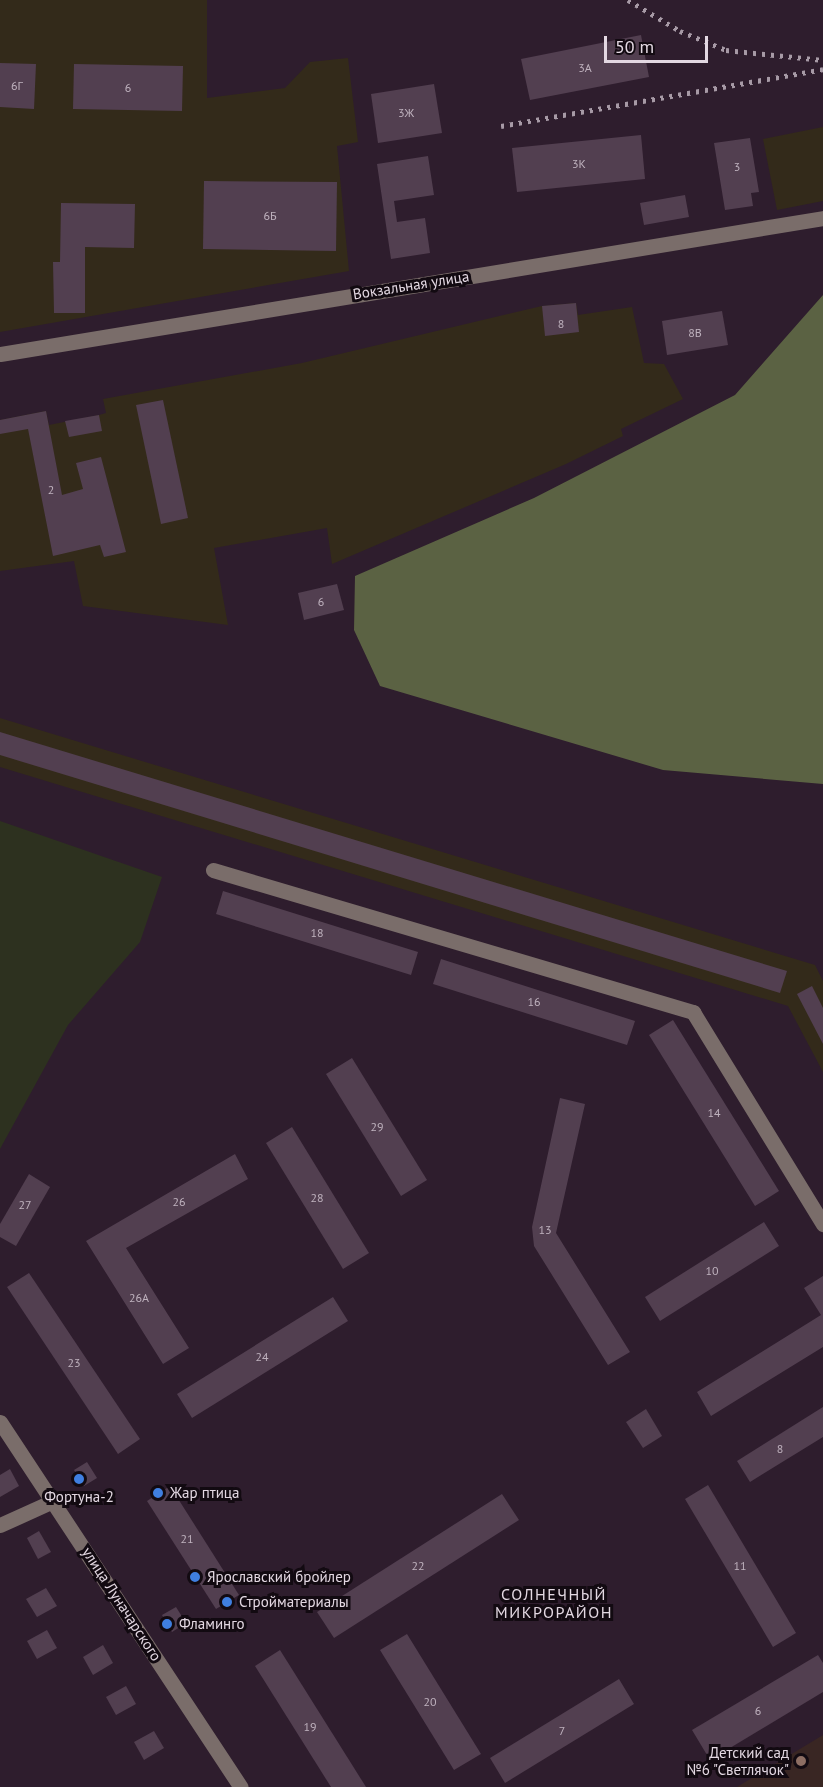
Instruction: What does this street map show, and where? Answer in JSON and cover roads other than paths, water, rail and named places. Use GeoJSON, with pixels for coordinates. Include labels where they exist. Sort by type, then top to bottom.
{"type":"FeatureCollection","features":[{"type":"Feature","properties":{"kind":"street","name":"Вокзальная улица"},"geometry":{"type":"LineString","coordinates":[[0,354],[823,218]]}},
{"type":"Feature","properties":{"kind":"street"},"geometry":{"type":"LineString","coordinates":[[213,870],[693,1012],[823,1224]]}},
{"type":"Feature","properties":{"kind":"street","name":"улица Луначарского"},"geometry":{"type":"LineString","coordinates":[[0,1422],[55,1500],[241,1787]]}},
{"type":"Feature","properties":{"kind":"street"},"geometry":{"type":"LineString","coordinates":[[0,1525],[55,1500]]}},
{"type":"Feature","properties":{"kind":"railway"},"geometry":{"type":"LineString","coordinates":[[628,0],[680,31],[726,50],[823,60]]}},
{"type":"Feature","properties":{"kind":"railway"},"geometry":{"type":"LineString","coordinates":[[501,126],[823,69]]}},
{"type":"Feature","properties":{"kind":"place","name":"Фортуна-2"},"geometry":{"type":"Point","coordinates":[79,1479]}},
{"type":"Feature","properties":{"kind":"place","name":"Жар птица"},"geometry":{"type":"Point","coordinates":[158,1493]}},
{"type":"Feature","properties":{"kind":"place","name":"Ярославский бройлер"},"geometry":{"type":"Point","coordinates":[195,1577]}},
{"type":"Feature","properties":{"kind":"place","name":"Стройматериалы"},"geometry":{"type":"Point","coordinates":[227,1602]}},
{"type":"Feature","properties":{"kind":"place","name":"Фламинго"},"geometry":{"type":"Point","coordinates":[167,1624]}},
{"type":"Feature","properties":{"kind":"place","name":"Детский сад №6 \"Светлячок\""},"geometry":{"type":"Point","coordinates":[801,1761]}},
{"type":"Feature","properties":{"kind":"district","name":"СОЛНЕЧНЫЙ МИКРОРАЙОН"},"geometry":{"type":"Point","coordinates":[554,1603]}}]}
